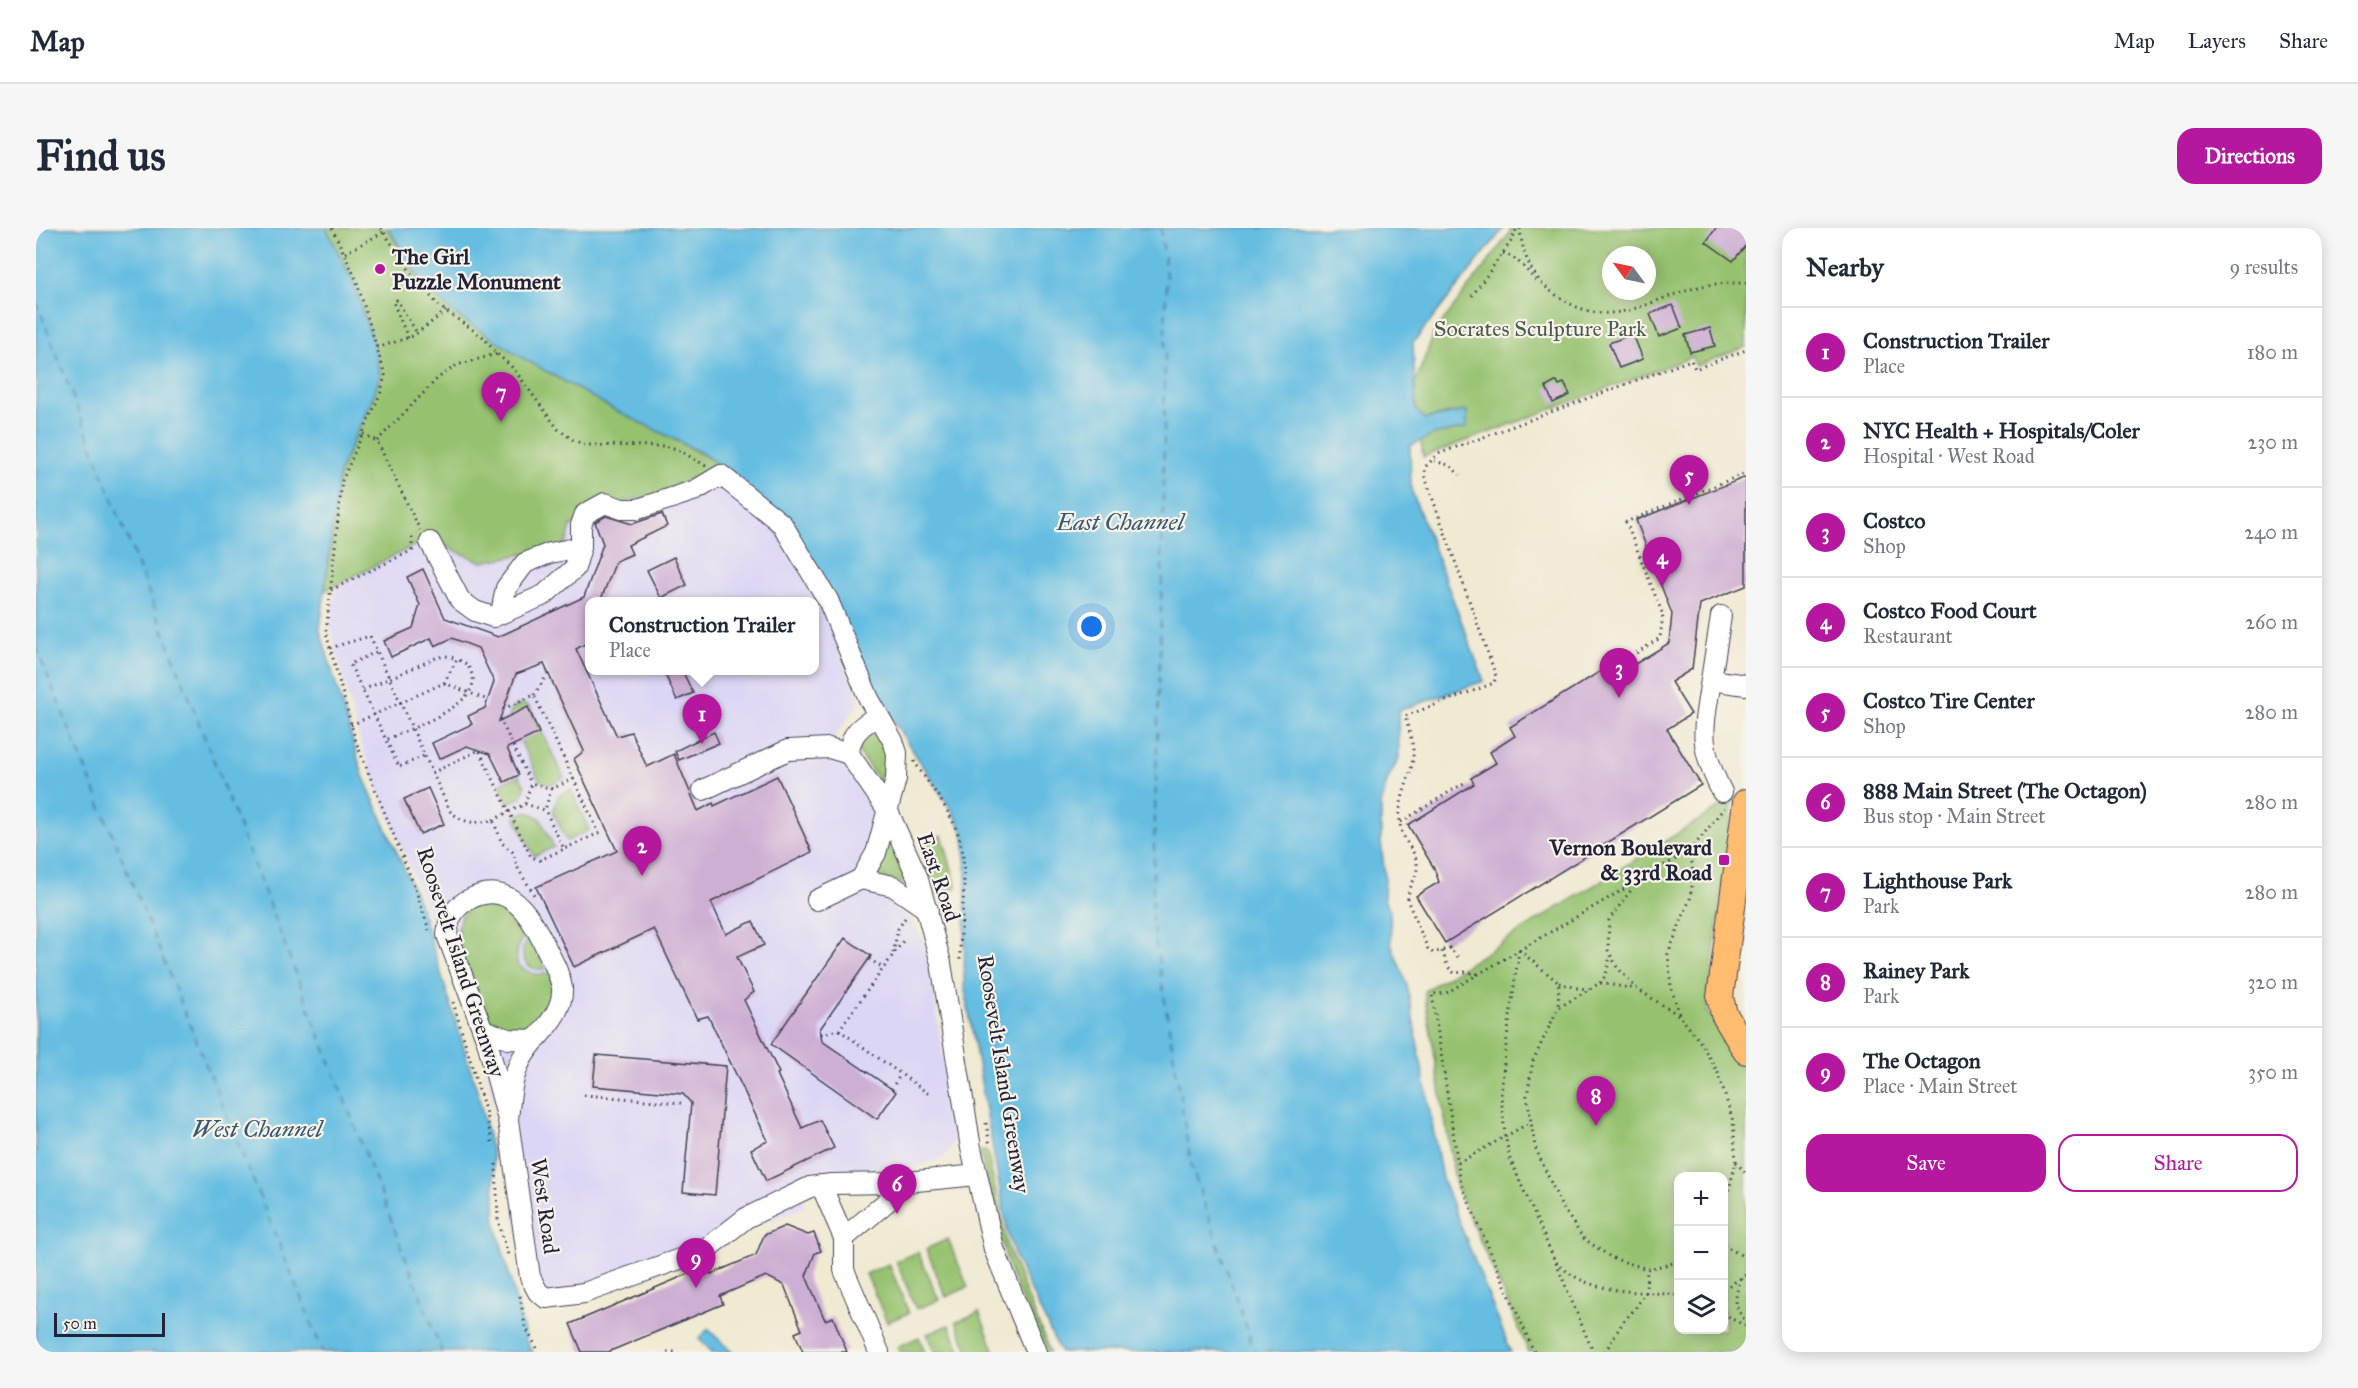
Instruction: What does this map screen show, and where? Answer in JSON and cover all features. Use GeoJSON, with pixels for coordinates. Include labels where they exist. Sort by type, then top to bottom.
{"type":"FeatureCollection","features":[{"type":"Feature","properties":{"kind":"main road"},"geometry":{"type":"LineString","coordinates":[[1731,801],[1720,997],[1724,1014],[1746,1051]]}},
{"type":"Feature","properties":{"kind":"street"},"geometry":{"type":"LineString","coordinates":[[430,542],[460,600],[475,611],[493,617],[544,595],[575,568],[581,547],[581,525],[585,514],[606,503],[622,509],[638,510],[696,490],[721,475],[782,524],[828,600],[873,707],[893,741],[897,753],[896,779],[876,853],[861,879],[817,900]]}},
{"type":"Feature","properties":{"kind":"street"},"geometry":{"type":"LineString","coordinates":[[501,613],[506,588],[525,563],[549,553],[581,547]]}},
{"type":"Feature","properties":{"kind":"street"},"geometry":{"type":"LineString","coordinates":[[1721,616],[1704,741],[1710,768],[1731,801]]}},
{"type":"Feature","properties":{"kind":"street"},"geometry":{"type":"LineString","coordinates":[[1711,680],[1746,685]]}},
{"type":"Feature","properties":{"kind":"street"},"geometry":{"type":"LineString","coordinates":[[703,790],[789,750],[829,747],[849,754],[851,739],[873,707]]}},
{"type":"Feature","properties":{"kind":"street","name":"East Road"},"geometry":{"type":"LineString","coordinates":[[849,754],[887,809],[917,876],[918,911],[940,963],[976,1175],[998,1262],[1036,1352]]}},
{"type":"Feature","properties":{"kind":"street"},"geometry":{"type":"LineString","coordinates":[[861,879],[893,886],[918,911]]}},
{"type":"Feature","properties":{"kind":"street","name":"West Road"},"geometry":{"type":"LineString","coordinates":[[508,1120],[512,1082],[520,1062],[534,1040],[554,1017],[562,993],[560,980],[528,914],[516,902],[494,894],[477,896],[462,904],[451,915],[448,924],[450,947],[483,1030],[508,1120],[530,1277],[542,1296],[550,1299],[584,1293],[698,1253],[746,1218],[805,1189],[821,1185]]}},
{"type":"Feature","properties":{"kind":"street"},"geometry":{"type":"LineString","coordinates":[[483,1030],[508,1039],[534,1040]]}},
{"type":"Feature","properties":{"kind":"street"},"geometry":{"type":"LineString","coordinates":[[879,1352],[844,1270],[844,1238],[821,1185],[896,1183],[976,1175]]}},
{"type":"Feature","properties":{"kind":"street"},"geometry":{"type":"LineString","coordinates":[[844,1238],[889,1200],[896,1183]]}},
{"type":"Feature","properties":{"kind":"path","name":"Roosevelt Island Greenway"},"geometry":{"type":"LineString","coordinates":[[332,228],[356,279],[385,375],[381,392],[342,481],[326,633],[351,725],[364,763],[414,885],[429,930]]}},
{"type":"Feature","properties":{"kind":"path"},"geometry":{"type":"LineString","coordinates":[[1472,296],[1503,254],[1518,228]]}},
{"type":"Feature","properties":{"kind":"path"},"geometry":{"type":"LineString","coordinates":[[1518,228],[1526,260],[1536,277],[1548,289]]}},
{"type":"Feature","properties":{"kind":"path"},"geometry":{"type":"LineString","coordinates":[[345,253],[382,230],[416,280],[446,311],[483,337],[513,368],[558,429],[573,440],[586,445],[664,446],[677,449],[721,475]]}},
{"type":"Feature","properties":{"kind":"path"},"geometry":{"type":"LineString","coordinates":[[1503,254],[1513,256],[1532,277],[1548,289],[1577,308],[1592,313],[1611,314],[1716,283],[1746,283]]}},
{"type":"Feature","properties":{"kind":"path"},"geometry":{"type":"LineString","coordinates":[[408,338],[393,302],[397,300],[417,333]]}},
{"type":"Feature","properties":{"kind":"path"},"geometry":{"type":"LineString","coordinates":[[397,311],[402,309]]}},
{"type":"Feature","properties":{"kind":"path"},"geometry":{"type":"LineString","coordinates":[[378,348],[408,338],[446,311]]}},
{"type":"Feature","properties":{"kind":"path"},"geometry":{"type":"LineString","coordinates":[[402,324],[409,320]]}},
{"type":"Feature","properties":{"kind":"path"},"geometry":{"type":"LineString","coordinates":[[1458,957],[1450,948],[1433,953],[1428,949],[1408,903],[1407,894],[1418,868],[1413,852],[1404,837],[1401,822],[1404,787],[1413,758],[1405,716],[1490,685],[1497,676],[1425,477],[1425,467],[1438,454],[1691,360],[1695,369],[1746,350]]}},
{"type":"Feature","properties":{"kind":"path"},"geometry":{"type":"LineString","coordinates":[[377,441],[438,378],[457,365],[497,354]]}},
{"type":"Feature","properties":{"kind":"path"},"geometry":{"type":"LineString","coordinates":[[363,434],[377,441],[420,530],[411,536],[412,551]]}},
{"type":"Feature","properties":{"kind":"path"},"geometry":{"type":"LineString","coordinates":[[1432,461],[1441,461],[1460,474]]}},
{"type":"Feature","properties":{"kind":"path"},"geometry":{"type":"LineString","coordinates":[[1611,669],[1660,638],[1663,615],[1626,522],[1746,473]]}},
{"type":"Feature","properties":{"kind":"path"},"geometry":{"type":"LineString","coordinates":[[331,590],[430,542]]}},
{"type":"Feature","properties":{"kind":"path"},"geometry":{"type":"LineString","coordinates":[[330,648],[370,636],[450,812],[460,820],[476,824],[493,820],[525,804],[544,810],[564,849]]}},
{"type":"Feature","properties":{"kind":"path"},"geometry":{"type":"LineString","coordinates":[[376,652],[350,664],[399,767],[424,756]]}},
{"type":"Feature","properties":{"kind":"path"},"geometry":{"type":"LineString","coordinates":[[363,690],[438,657],[448,656],[468,664],[473,682],[469,692],[457,707],[386,740]]}},
{"type":"Feature","properties":{"kind":"path"},"geometry":{"type":"LineString","coordinates":[[351,725],[444,683],[457,659]]}},
{"type":"Feature","properties":{"kind":"path"},"geometry":{"type":"LineString","coordinates":[[503,710],[534,695],[548,674]]}},
{"type":"Feature","properties":{"kind":"path"},"geometry":{"type":"LineString","coordinates":[[444,683],[488,700]]}},
{"type":"Feature","properties":{"kind":"path"},"geometry":{"type":"LineString","coordinates":[[432,773],[478,750],[531,857],[540,860],[599,833],[534,695]]}},
{"type":"Feature","properties":{"kind":"path"},"geometry":{"type":"LineString","coordinates":[[500,719],[531,783],[525,804]]}},
{"type":"Feature","properties":{"kind":"path","name":"Roosevelt Island Greenway"},"geometry":{"type":"LineString","coordinates":[[908,752],[946,811],[961,843],[963,867],[960,967]]}},
{"type":"Feature","properties":{"kind":"path"},"geometry":{"type":"LineString","coordinates":[[531,783],[551,789],[573,778]]}},
{"type":"Feature","properties":{"kind":"path"},"geometry":{"type":"LineString","coordinates":[[1401,822],[1464,783]]}},
{"type":"Feature","properties":{"kind":"path"},"geometry":{"type":"LineString","coordinates":[[544,810],[551,789]]}},
{"type":"Feature","properties":{"kind":"path"},"geometry":{"type":"LineString","coordinates":[[1534,1352],[1461,1184],[1432,994],[1446,993],[1691,850],[1731,801]]}},
{"type":"Feature","properties":{"kind":"path"},"geometry":{"type":"LineString","coordinates":[[493,820],[502,843],[514,853],[514,861],[529,884],[538,905]]}},
{"type":"Feature","properties":{"kind":"path"},"geometry":{"type":"LineString","coordinates":[[1680,1016],[1671,987],[1668,954],[1690,898],[1694,878],[1691,850]]}},
{"type":"Feature","properties":{"kind":"path"},"geometry":{"type":"LineString","coordinates":[[1635,884],[1609,920],[1608,950],[1617,967],[1637,989],[1680,1016],[1701,1043],[1718,1073],[1733,1121],[1736,1162],[1728,1193]]}},
{"type":"Feature","properties":{"kind":"path"},"geometry":{"type":"LineString","coordinates":[[893,955],[898,929],[918,911]]}},
{"type":"Feature","properties":{"kind":"path"},"geometry":{"type":"LineString","coordinates":[[821,1034],[839,1030],[903,941]]}},
{"type":"Feature","properties":{"kind":"path"},"geometry":{"type":"LineString","coordinates":[[1520,950],[1559,982],[1577,988],[1591,989]]}},
{"type":"Feature","properties":{"kind":"path"},"geometry":{"type":"LineString","coordinates":[[1520,950],[1501,1095],[1504,1135],[1510,1159],[1593,1352]]}},
{"type":"Feature","properties":{"kind":"path"},"geometry":{"type":"LineString","coordinates":[[1442,951],[1448,968],[1454,973],[1478,974]]}},
{"type":"Feature","properties":{"kind":"path"},"geometry":{"type":"LineString","coordinates":[[1558,1008],[1600,983],[1606,975],[1610,954]]}},
{"type":"Feature","properties":{"kind":"path"},"geometry":{"type":"LineString","coordinates":[[869,959],[883,968]]}},
{"type":"Feature","properties":{"kind":"path"},"geometry":{"type":"LineString","coordinates":[[1559,982],[1558,1008],[1533,1061],[1527,1096],[1535,1147],[1561,1205],[1583,1238],[1612,1258],[1647,1269],[1674,1263]]}},
{"type":"Feature","properties":{"kind":"path"},"geometry":{"type":"LineString","coordinates":[[1600,983],[1637,989]]}},
{"type":"Feature","properties":{"kind":"path","name":"Roosevelt Island Greenway"},"geometry":{"type":"LineString","coordinates":[[451,997],[485,1110],[494,1149]]}},
{"type":"Feature","properties":{"kind":"path"},"geometry":{"type":"LineString","coordinates":[[839,1030],[929,1094]]}},
{"type":"Feature","properties":{"kind":"path"},"geometry":{"type":"LineString","coordinates":[[891,1089],[901,1074]]}},
{"type":"Feature","properties":{"kind":"path"},"geometry":{"type":"LineString","coordinates":[[584,1095],[681,1103]]}},
{"type":"Feature","properties":{"kind":"path"},"geometry":{"type":"LineString","coordinates":[[1458,1163],[1504,1135],[1531,1122]]}},
{"type":"Feature","properties":{"kind":"path","name":"Roosevelt Island Greenway"},"geometry":{"type":"LineString","coordinates":[[986,1123],[991,1155]]}},
{"type":"Feature","properties":{"kind":"path"},"geometry":{"type":"LineString","coordinates":[[496,1159],[498,1220],[510,1261]]}},
{"type":"Feature","properties":{"kind":"path"},"geometry":{"type":"LineString","coordinates":[[1736,1162],[1746,1174]]}},
{"type":"Feature","properties":{"kind":"path"},"geometry":{"type":"LineString","coordinates":[[1728,1247],[1746,1258]]}},
{"type":"Feature","properties":{"kind":"path"},"geometry":{"type":"LineString","coordinates":[[1555,1261],[1567,1274],[1585,1284],[1674,1295]]}},
{"type":"Feature","properties":{"kind":"path"},"geometry":{"type":"LineString","coordinates":[[1605,1352],[1623,1322],[1646,1292],[1647,1269]]}},
{"type":"Feature","properties":{"kind":"path"},"geometry":{"type":"LineString","coordinates":[[1728,1287],[1746,1275]]}},
{"type":"Feature","properties":{"kind":"path"},"geometry":{"type":"LineString","coordinates":[[1742,1278],[1735,1299],[1737,1310],[1746,1324]]}},
{"type":"Feature","properties":{"kind":"path"},"geometry":{"type":"LineString","coordinates":[[518,1286],[525,1326],[539,1352]]}},
{"type":"Feature","properties":{"kind":"path"},"geometry":{"type":"LineString","coordinates":[[1728,1316],[1746,1324]]}},
{"type":"Feature","properties":{"kind":"path"},"geometry":{"type":"LineString","coordinates":[[667,1352],[679,1352]]}},
{"type":"Feature","properties":{"kind":"shaded area"},"geometry":{"type":"Polygon","coordinates":[[[707,471],[763,513],[810,579],[817,597],[585,597],[585,675],[819,675],[819,601],[860,701],[832,741],[872,806],[870,845],[861,861],[883,899],[898,907],[911,921],[927,947],[955,1139],[944,1157],[917,1167],[810,1172],[798,1178],[805,1207],[755,1226],[718,1250],[566,1308],[546,1310],[526,1292],[507,1169],[483,1049],[370,769],[357,731],[330,627],[336,585],[421,542],[437,543],[482,562],[561,547],[567,541],[571,526],[588,504],[665,491],[707,471]]]}},
{"type":"Feature","properties":{"kind":"green space"},"geometry":{"type":"Polygon","coordinates":[[[326,228],[388,228],[420,280],[440,301],[459,316],[542,369],[720,465],[651,497],[631,500],[571,526],[567,541],[561,547],[482,562],[437,543],[421,542],[325,591],[339,472],[380,376],[372,339],[352,280],[326,228]]]}},
{"type":"Feature","properties":{"kind":"green space","name":"Socrates Sculpture Park"},"geometry":{"type":"Polygon","coordinates":[[[1510,228],[1746,228],[1746,347],[1696,366],[1692,357],[1423,457],[1421,441],[1433,435],[1467,428],[1467,411],[1425,419],[1416,410],[1415,383],[1434,333],[1510,233],[1510,228]]]}},
{"type":"Feature","properties":{"kind":"green space"},"geometry":{"type":"Polygon","coordinates":[[[524,704],[530,707],[564,778],[551,784],[540,781],[508,716],[514,707],[524,704]]]}},
{"type":"Feature","properties":{"kind":"green space"},"geometry":{"type":"Polygon","coordinates":[[[870,732],[880,734],[889,747],[885,788],[858,752],[862,739],[870,732]]]}},
{"type":"Feature","properties":{"kind":"green space"},"geometry":{"type":"Polygon","coordinates":[[[519,775],[525,786],[522,797],[508,803],[500,784],[519,775]]]}},
{"type":"Feature","properties":{"kind":"green space"},"geometry":{"type":"Polygon","coordinates":[[[571,790],[589,830],[567,841],[553,812],[558,796],[571,790]]]}},
{"type":"Feature","properties":{"kind":"green space"},"geometry":{"type":"Polygon","coordinates":[[[1733,799],[1707,1011],[1746,1075],[1746,1352],[1529,1352],[1456,1186],[1424,991],[1733,799]]]}},
{"type":"Feature","properties":{"kind":"green space"},"geometry":{"type":"Polygon","coordinates":[[[527,811],[540,818],[554,847],[534,856],[515,817],[527,811]]]}},
{"type":"Feature","properties":{"kind":"green space"},"geometry":{"type":"Polygon","coordinates":[[[942,835],[957,887],[938,895],[924,844],[942,835]]]}},
{"type":"Feature","properties":{"kind":"green space"},"geometry":{"type":"Polygon","coordinates":[[[892,840],[911,886],[875,875],[889,841],[892,840]]]}},
{"type":"Feature","properties":{"kind":"green space"},"geometry":{"type":"Polygon","coordinates":[[[495,901],[505,904],[530,930],[518,945],[517,964],[532,973],[550,973],[554,984],[552,998],[543,1020],[532,1030],[525,1032],[510,1032],[496,1026],[488,1017],[462,954],[459,941],[460,919],[466,910],[478,904],[495,901]]]}},
{"type":"Feature","properties":{"kind":"green space"},"geometry":{"type":"Polygon","coordinates":[[[531,936],[546,968],[532,968],[524,960],[523,948],[531,936]]]}},
{"type":"Feature","properties":{"kind":"green space"},"geometry":{"type":"Polygon","coordinates":[[[980,1151],[987,1151],[1007,1246],[1050,1352],[1044,1352],[1010,1272],[980,1151]]]}},
{"type":"Feature","properties":{"kind":"green space"},"geometry":{"type":"Polygon","coordinates":[[[948,1239],[968,1287],[946,1297],[926,1249],[948,1239]]]}},
{"type":"Feature","properties":{"kind":"green space"},"geometry":{"type":"Polygon","coordinates":[[[918,1252],[939,1300],[916,1309],[896,1261],[918,1252]]]}},
{"type":"Feature","properties":{"kind":"green space"},"geometry":{"type":"Polygon","coordinates":[[[889,1264],[909,1313],[887,1322],[866,1274],[889,1264]]]}},
{"type":"Feature","properties":{"kind":"green space"},"geometry":{"type":"Polygon","coordinates":[[[979,1312],[995,1352],[969,1352],[956,1322],[979,1312]]]}},
{"type":"Feature","properties":{"kind":"green space"},"geometry":{"type":"Polygon","coordinates":[[[949,1325],[961,1352],[934,1352],[927,1334],[949,1325]]]}},
{"type":"Feature","properties":{"kind":"green space"},"geometry":{"type":"Polygon","coordinates":[[[919,1337],[925,1352],[899,1352],[897,1347],[919,1337]]]}},
{"type":"Feature","properties":{"kind":"water","name":"West Channel"},"geometry":{"type":"Polygon","coordinates":[[[36,228],[326,228],[352,280],[372,339],[380,376],[339,472],[320,630],[363,776],[419,902],[477,1090],[493,1157],[496,1225],[527,1343],[533,1352],[36,1352],[36,228]]]}},
{"type":"Feature","properties":{"kind":"water","name":"East Channel"},"geometry":{"type":"Polygon","coordinates":[[[388,228],[1504,228],[1413,343],[1416,410],[1425,419],[1467,411],[1467,428],[1433,435],[1410,446],[1411,489],[1484,681],[1398,711],[1399,758],[1387,781],[1381,805],[1381,842],[1385,877],[1384,899],[1390,911],[1391,943],[1407,985],[1442,1179],[1511,1352],[1060,1352],[1015,1257],[1008,1235],[964,985],[966,861],[964,836],[956,817],[877,696],[859,654],[742,480],[700,452],[613,409],[521,357],[456,315],[420,279],[388,228]]]}},
{"type":"Feature","properties":{"kind":"water"},"geometry":{"type":"Polygon","coordinates":[[[708,1329],[732,1352],[712,1352],[699,1339],[708,1329]]]}},
{"type":"Feature","properties":{"kind":"building"},"geometry":{"type":"Polygon","coordinates":[[[1716,228],[1746,228],[1746,245],[1733,261],[1706,242],[1716,228]]]}},
{"type":"Feature","properties":{"kind":"building"},"geometry":{"type":"Polygon","coordinates":[[[1673,305],[1682,328],[1659,337],[1650,314],[1673,305]]]}},
{"type":"Feature","properties":{"kind":"building"},"geometry":{"type":"Polygon","coordinates":[[[1710,328],[1715,346],[1690,352],[1685,335],[1710,328]]]}},
{"type":"Feature","properties":{"kind":"building"},"geometry":{"type":"Polygon","coordinates":[[[1633,334],[1643,359],[1619,368],[1609,343],[1633,334]]]}},
{"type":"Feature","properties":{"kind":"building"},"geometry":{"type":"Polygon","coordinates":[[[1557,381],[1559,385],[1564,383],[1570,395],[1553,403],[1546,387],[1557,381]]]}},
{"type":"Feature","properties":{"kind":"building"},"geometry":{"type":"Polygon","coordinates":[[[1746,477],[1746,586],[1700,604],[1692,669],[1671,682],[1691,714],[1667,729],[1701,785],[1445,943],[1416,896],[1439,882],[1434,868],[1408,825],[1474,784],[1471,778],[1496,763],[1490,752],[1515,736],[1510,727],[1609,666],[1616,676],[1669,643],[1672,614],[1636,520],[1746,477]]]}},
{"type":"Feature","properties":{"kind":"building"},"geometry":{"type":"Polygon","coordinates":[[[662,514],[667,526],[628,545],[632,554],[616,561],[602,597],[585,597],[585,644],[576,649],[585,668],[585,675],[588,675],[617,736],[631,732],[647,767],[674,754],[698,811],[713,803],[714,806],[777,776],[812,852],[711,902],[726,934],[753,921],[764,945],[737,957],[754,992],[744,1000],[802,1128],[820,1120],[834,1148],[766,1181],[751,1149],[768,1141],[708,1016],[697,1019],[654,929],[574,967],[536,887],[617,851],[574,759],[584,751],[544,664],[516,674],[499,721],[528,707],[539,733],[507,748],[519,775],[504,782],[490,754],[467,746],[439,759],[432,743],[472,724],[468,716],[485,708],[494,682],[478,648],[452,638],[435,646],[431,638],[391,657],[384,641],[413,628],[420,605],[407,577],[423,569],[445,618],[498,637],[584,597],[603,544],[595,522],[606,516],[632,524],[662,514]]]}},
{"type":"Feature","properties":{"kind":"building"},"geometry":{"type":"Polygon","coordinates":[[[674,557],[687,585],[660,597],[647,570],[674,557]]]}},
{"type":"Feature","properties":{"kind":"building"},"geometry":{"type":"Polygon","coordinates":[[[665,675],[684,675],[693,693],[677,700],[665,675]]]}},
{"type":"Feature","properties":{"kind":"building"},"geometry":{"type":"Polygon","coordinates":[[[714,732],[719,743],[679,760],[675,751],[714,732]]]}},
{"type":"Feature","properties":{"kind":"building"},"geometry":{"type":"Polygon","coordinates":[[[428,788],[444,824],[420,834],[404,799],[428,788]]]}},
{"type":"Feature","properties":{"kind":"building"},"geometry":{"type":"Polygon","coordinates":[[[845,938],[871,956],[820,1029],[822,1041],[896,1092],[877,1119],[771,1044],[845,938]]]}},
{"type":"Feature","properties":{"kind":"building"},"geometry":{"type":"Polygon","coordinates":[[[596,1055],[726,1066],[715,1195],[683,1192],[691,1103],[683,1094],[593,1086],[596,1055]]]}},
{"type":"Feature","properties":{"kind":"building"},"geometry":{"type":"Polygon","coordinates":[[[785,1226],[808,1235],[814,1233],[821,1251],[815,1253],[806,1276],[825,1320],[833,1317],[847,1352],[803,1352],[795,1333],[802,1330],[784,1285],[766,1276],[720,1296],[723,1304],[608,1352],[582,1352],[570,1324],[707,1266],[711,1274],[756,1255],[764,1235],[785,1226]]]}},
{"type":"Feature","properties":{"kind":"ferry route"},"geometry":{"type":"LineString","coordinates":[[1161,228],[1166,276],[1162,570],[1152,920],[1191,1165],[1255,1352]]}},
{"type":"Feature","properties":{"kind":"ferry route"},"geometry":{"type":"LineString","coordinates":[[36,301],[442,1352]]}},
{"type":"Feature","properties":{"kind":"ferry route"},"geometry":{"type":"LineString","coordinates":[[36,647],[323,1352]]}},
{"type":"Feature","properties":{"kind":"place","name":"The Girl Puzzle Monument"},"geometry":{"type":"Point","coordinates":[380,269]}},
{"type":"Feature","properties":{"kind":"place","name":"Lighthouse Park"},"geometry":{"type":"Point","coordinates":[501,422]}},
{"type":"Feature","properties":{"kind":"place","name":"Costco Tire Center"},"geometry":{"type":"Point","coordinates":[1689,505]}},
{"type":"Feature","properties":{"kind":"place","name":"Costco Food Court"},"geometry":{"type":"Point","coordinates":[1662,587]}},
{"type":"Feature","properties":{"kind":"place","name":"Costco"},"geometry":{"type":"Point","coordinates":[1619,698]}},
{"type":"Feature","properties":{"kind":"place","name":"Construction Trailer"},"geometry":{"type":"Point","coordinates":[702,744]}},
{"type":"Feature","properties":{"kind":"place","name":"Vernon Boulevard & 33rd Road"},"geometry":{"type":"Point","coordinates":[1724,860]}},
{"type":"Feature","properties":{"kind":"place","name":"NYC Health + Hospitals/Coler"},"geometry":{"type":"Point","coordinates":[642,876]}},
{"type":"Feature","properties":{"kind":"place","name":"Rainey Park"},"geometry":{"type":"Point","coordinates":[1596,1126]}},
{"type":"Feature","properties":{"kind":"place","name":"888 Main Street (The Octagon)"},"geometry":{"type":"Point","coordinates":[897,1214]}},
{"type":"Feature","properties":{"kind":"place","name":"The Octagon"},"geometry":{"type":"Point","coordinates":[696,1288]}}]}
